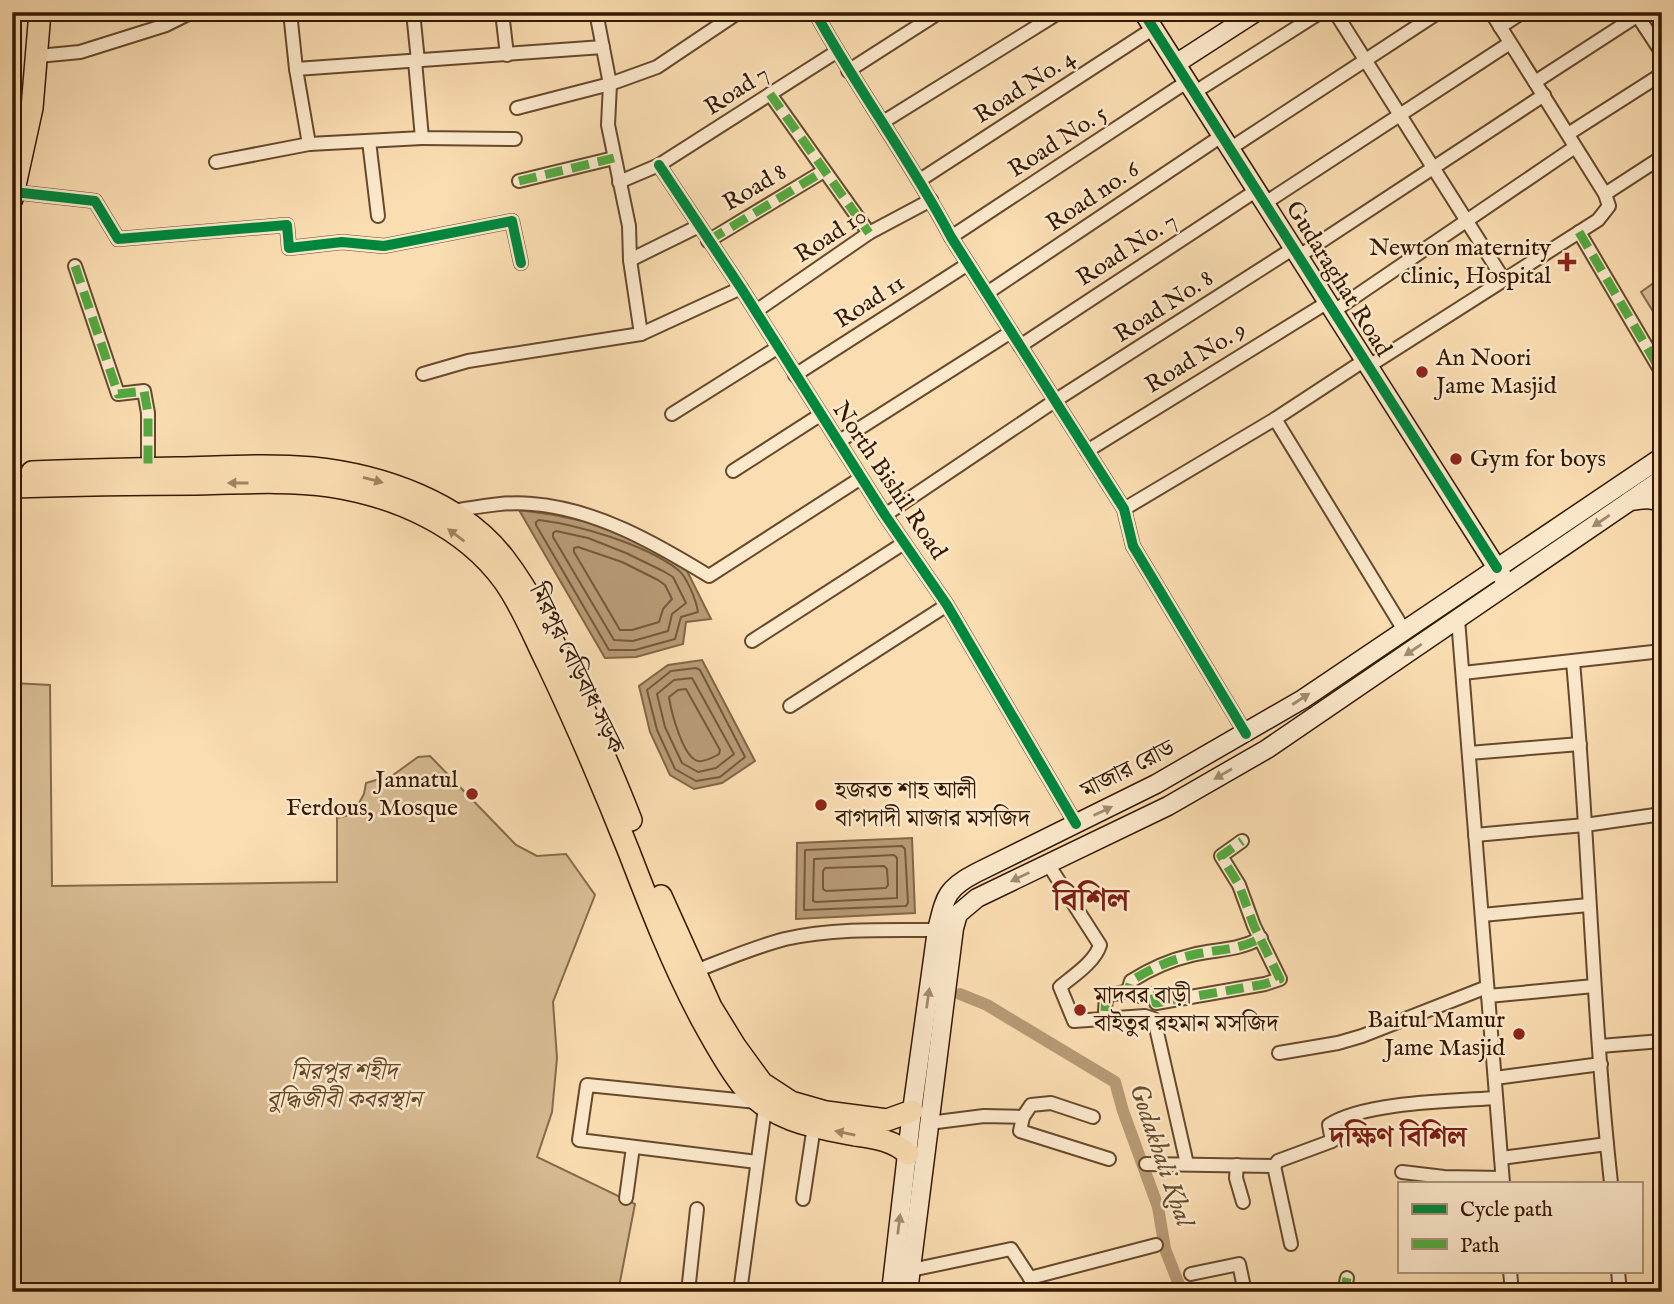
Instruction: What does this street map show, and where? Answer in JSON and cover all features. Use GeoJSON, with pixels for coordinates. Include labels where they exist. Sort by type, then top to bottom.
{"type":"FeatureCollection","features":[{"type":"Feature","properties":{"kind":"highway"},"geometry":{"type":"LineString","coordinates":[[13,195],[32,108],[40,12]]}},
{"type":"Feature","properties":{"kind":"highway","name":"মিরপুর বেড়িবাধ সড়ক"},"geometry":{"type":"LineString","coordinates":[[12,472],[256,466],[314,468],[400,488],[452,511],[471,525],[497,561],[530,596],[612,770],[691,978],[711,1007],[762,1105],[776,1114],[814,1126],[886,1130],[924,1116]]}},
{"type":"Feature","properties":{"kind":"highway","name":"মিরপুর বেড়িবাধ সড়ক"},"geometry":{"type":"LineString","coordinates":[[12,487],[239,483],[330,486],[382,499],[421,513],[497,561]]}},
{"type":"Feature","properties":{"kind":"highway","name":"মিরপুর বেড়িবাধ সড়ক"},"geometry":{"type":"LineString","coordinates":[[747,1077],[791,1101],[886,1130],[895,1143],[916,1155]]}},
{"type":"Feature","properties":{"kind":"main road","name":"Gudaraghat Road"},"geometry":{"type":"LineString","coordinates":[[1143,12],[1508,585]]}},
{"type":"Feature","properties":{"kind":"main road"},"geometry":{"type":"LineString","coordinates":[[1177,63],[1256,12]]}},
{"type":"Feature","properties":{"kind":"main road","name":"মাজার রোড"},"geometry":{"type":"LineString","coordinates":[[891,1292],[924,1116],[954,928],[951,910],[952,887],[1156,784],[1246,734],[1303,699],[1661,459]]}},
{"type":"Feature","properties":{"kind":"main road","name":"মাজার রোড"},"geometry":{"type":"LineString","coordinates":[[924,1116],[937,930],[951,910],[1168,806],[1267,749],[1662,479]]}},
{"type":"Feature","properties":{"kind":"main road"},"geometry":{"type":"LineString","coordinates":[[1630,501],[1644,499],[1661,508]]}},
{"type":"Feature","properties":{"kind":"main road"},"geometry":{"type":"LineString","coordinates":[[1156,784],[1168,806]]}},
{"type":"Feature","properties":{"kind":"main road"},"geometry":{"type":"LineString","coordinates":[[1076,824],[1088,844]]}},
{"type":"Feature","properties":{"kind":"main road"},"geometry":{"type":"LineString","coordinates":[[964,879],[977,898]]}},
{"type":"Feature","properties":{"kind":"main road","name":"মাজার রোড"},"geometry":{"type":"LineString","coordinates":[[908,1292],[916,1155]]}},
{"type":"Feature","properties":{"kind":"street"},"geometry":{"type":"LineString","coordinates":[[38,56],[80,52],[166,25],[192,12]]}},
{"type":"Feature","properties":{"kind":"street"},"geometry":{"type":"LineString","coordinates":[[290,12],[296,69],[309,144]]}},
{"type":"Feature","properties":{"kind":"street"},"geometry":{"type":"LineString","coordinates":[[413,12],[422,138]]}},
{"type":"Feature","properties":{"kind":"street"},"geometry":{"type":"LineString","coordinates":[[502,12],[507,55]]}},
{"type":"Feature","properties":{"kind":"street"},"geometry":{"type":"LineString","coordinates":[[596,12],[610,84],[608,125],[629,226],[630,260],[641,334]]}},
{"type":"Feature","properties":{"kind":"street"},"geometry":{"type":"LineString","coordinates":[[517,108],[610,84],[657,67],[739,12]]}},
{"type":"Feature","properties":{"kind":"street"},"geometry":{"type":"LineString","coordinates":[[815,12],[836,52],[920,180],[951,237],[1124,509],[1133,546],[1246,734]]}},
{"type":"Feature","properties":{"kind":"street"},"geometry":{"type":"LineString","coordinates":[[848,71],[940,12]]}},
{"type":"Feature","properties":{"kind":"street"},"geometry":{"type":"LineString","coordinates":[[883,122],[1060,12]]}},
{"type":"Feature","properties":{"kind":"street","name":"Road No. 5"},"geometry":{"type":"LineString","coordinates":[[951,237],[1192,87],[1321,12]]}},
{"type":"Feature","properties":{"kind":"street"},"geometry":{"type":"LineString","coordinates":[[1335,12],[1504,280]]}},
{"type":"Feature","properties":{"kind":"street","name":"Road no. 6"},"geometry":{"type":"LineString","coordinates":[[987,293],[1227,141],[1365,60],[1439,12]]}},
{"type":"Feature","properties":{"kind":"street"},"geometry":{"type":"LineString","coordinates":[[1124,509],[1504,280],[1603,216],[1609,206],[1605,194],[1491,12]]}},
{"type":"Feature","properties":{"kind":"street"},"geometry":{"type":"LineString","coordinates":[[1500,27],[1523,12]]}},
{"type":"Feature","properties":{"kind":"street"},"geometry":{"type":"LineString","coordinates":[[1535,82],[1638,13],[1662,53]]}},
{"type":"Feature","properties":{"kind":"street","name":"Road No. 4"},"geometry":{"type":"LineString","coordinates":[[920,180],[1154,28]]}},
{"type":"Feature","properties":{"kind":"street","name":"Road No. 7"},"geometry":{"type":"LineString","coordinates":[[1020,346],[1261,196],[1400,114],[1510,43]]}},
{"type":"Feature","properties":{"kind":"street"},"geometry":{"type":"LineString","coordinates":[[296,69],[603,47]]}},
{"type":"Feature","properties":{"kind":"street","name":"Road 7"},"geometry":{"type":"LineString","coordinates":[[619,182],[659,165],[836,52]]}},
{"type":"Feature","properties":{"kind":"street"},"geometry":{"type":"LineString","coordinates":[[1569,134],[1662,74]]}},
{"type":"Feature","properties":{"kind":"street"},"geometry":{"type":"LineString","coordinates":[[770,94],[869,233]]}},
{"type":"Feature","properties":{"kind":"street","name":"Road No. 8"},"geometry":{"type":"LineString","coordinates":[[885,515],[1056,400],[1434,167],[1544,95]]}},
{"type":"Feature","properties":{"kind":"street"},"geometry":{"type":"LineString","coordinates":[[216,162],[309,144],[422,138],[515,139]]}},
{"type":"Feature","properties":{"kind":"street"},"geometry":{"type":"LineString","coordinates":[[369,141],[378,216]]}},
{"type":"Feature","properties":{"kind":"street","name":"Road No. 9"},"geometry":{"type":"LineString","coordinates":[[1087,451],[1331,306],[1576,148]]}},
{"type":"Feature","properties":{"kind":"street"},"geometry":{"type":"LineString","coordinates":[[1605,194],[1662,157]]}},
{"type":"Feature","properties":{"kind":"street"},"geometry":{"type":"LineString","coordinates":[[519,181],[614,158]]}},
{"type":"Feature","properties":{"kind":"street","name":"North Bishil Road"},"geometry":{"type":"LineString","coordinates":[[659,165],[756,311],[885,515],[947,605],[1076,824]]}},
{"type":"Feature","properties":{"kind":"street","name":"Road 8"},"geometry":{"type":"LineString","coordinates":[[708,241],[824,171]]}},
{"type":"Feature","properties":{"kind":"street"},"geometry":{"type":"LineString","coordinates":[[13,195],[95,201],[118,239],[287,225],[289,248],[342,242],[384,246],[512,221],[522,263]]}},
{"type":"Feature","properties":{"kind":"street","name":"Road 10"},"geometry":{"type":"LineString","coordinates":[[756,311],[869,233],[932,200]]}},
{"type":"Feature","properties":{"kind":"street"},"geometry":{"type":"LineString","coordinates":[[630,260],[699,226]]}},
{"type":"Feature","properties":{"kind":"street"},"geometry":{"type":"LineString","coordinates":[[1579,232],[1662,373]]}},
{"type":"Feature","properties":{"kind":"street","name":"Road 11"},"geometry":{"type":"LineString","coordinates":[[795,375],[968,264]]}},
{"type":"Feature","properties":{"kind":"street"},"geometry":{"type":"LineString","coordinates":[[75,266],[118,394],[144,391],[148,413],[148,469]]}},
{"type":"Feature","properties":{"kind":"street"},"geometry":{"type":"LineString","coordinates":[[423,374],[468,361],[641,334],[741,288]]}},
{"type":"Feature","properties":{"kind":"street"},"geometry":{"type":"LineString","coordinates":[[838,442],[1011,332]]}},
{"type":"Feature","properties":{"kind":"street"},"geometry":{"type":"LineString","coordinates":[[672,414],[777,348]]}},
{"type":"Feature","properties":{"kind":"street"},"geometry":{"type":"LineString","coordinates":[[733,471],[820,415]]}},
{"type":"Feature","properties":{"kind":"street"},"geometry":{"type":"LineString","coordinates":[[1275,419],[1404,630]]}},
{"type":"Feature","properties":{"kind":"street"},"geometry":{"type":"LineString","coordinates":[[452,511],[530,503],[562,508],[610,524],[658,545],[709,576],[861,478]]}},
{"type":"Feature","properties":{"kind":"street"},"geometry":{"type":"LineString","coordinates":[[751,641],[905,543]]}},
{"type":"Feature","properties":{"kind":"street"},"geometry":{"type":"LineString","coordinates":[[790,706],[947,605]]}},
{"type":"Feature","properties":{"kind":"street"},"geometry":{"type":"LineString","coordinates":[[1402,1172],[1503,1181],[1458,619]]}},
{"type":"Feature","properties":{"kind":"street"},"geometry":{"type":"LineString","coordinates":[[1463,673],[1662,651]]}},
{"type":"Feature","properties":{"kind":"street"},"geometry":{"type":"LineString","coordinates":[[1573,662],[1594,986],[1611,1182]]}},
{"type":"Feature","properties":{"kind":"street"},"geometry":{"type":"LineString","coordinates":[[1469,753],[1580,744]]}},
{"type":"Feature","properties":{"kind":"street"},"geometry":{"type":"LineString","coordinates":[[1475,835],[1585,825],[1662,814]]}},
{"type":"Feature","properties":{"kind":"street"},"geometry":{"type":"LineString","coordinates":[[1105,1011],[1106,996],[1128,991],[1139,996],[1154,995],[1156,1003],[1280,979],[1239,885],[1221,856],[1242,841]]}},
{"type":"Feature","properties":{"kind":"street"},"geometry":{"type":"LineString","coordinates":[[1048,864],[1100,945],[1088,962],[1060,987],[1074,1021],[1145,1016],[1154,1019],[1187,1164]]}},
{"type":"Feature","properties":{"kind":"street"},"geometry":{"type":"LineString","coordinates":[[1482,915],[1589,905]]}},
{"type":"Feature","properties":{"kind":"street"},"geometry":{"type":"LineString","coordinates":[[691,978],[752,949],[786,939],[829,933],[937,930]]}},
{"type":"Feature","properties":{"kind":"street"},"geometry":{"type":"LineString","coordinates":[[1128,991],[1131,981],[1161,964],[1194,954],[1243,947],[1261,938]]}},
{"type":"Feature","properties":{"kind":"street"},"geometry":{"type":"LineString","coordinates":[[1279,1053],[1362,1037],[1488,992],[1594,986]]}},
{"type":"Feature","properties":{"kind":"street"},"geometry":{"type":"LineString","coordinates":[[1600,1046],[1662,1041]]}},
{"type":"Feature","properties":{"kind":"street"},"geometry":{"type":"LineString","coordinates":[[1494,1078],[1601,1064]]}},
{"type":"Feature","properties":{"kind":"street"},"geometry":{"type":"LineString","coordinates":[[740,1292],[757,1162],[762,1105],[587,1086],[579,1140],[757,1162]]}},
{"type":"Feature","properties":{"kind":"street"},"geometry":{"type":"LineString","coordinates":[[1274,1166],[1278,1161],[1332,1141],[1329,1125],[1339,1118],[1365,1110],[1496,1098]]}},
{"type":"Feature","properties":{"kind":"street"},"geometry":{"type":"LineString","coordinates":[[1093,1117],[1051,1103],[1031,1105],[1023,1116],[1020,1131],[1109,1159]]}},
{"type":"Feature","properties":{"kind":"street"},"geometry":{"type":"LineString","coordinates":[[924,1116],[1023,1116]]}},
{"type":"Feature","properties":{"kind":"street"},"geometry":{"type":"LineString","coordinates":[[803,1199],[814,1126]]}},
{"type":"Feature","properties":{"kind":"street"},"geometry":{"type":"LineString","coordinates":[[1501,1158],[1606,1144]]}},
{"type":"Feature","properties":{"kind":"street"},"geometry":{"type":"LineString","coordinates":[[626,1198],[633,1147]]}},
{"type":"Feature","properties":{"kind":"street"},"geometry":{"type":"LineString","coordinates":[[1146,1164],[1274,1166]]}},
{"type":"Feature","properties":{"kind":"street"},"geometry":{"type":"LineString","coordinates":[[1237,1165],[1242,1202]]}},
{"type":"Feature","properties":{"kind":"street"},"geometry":{"type":"LineString","coordinates":[[1274,1166],[1291,1244]]}},
{"type":"Feature","properties":{"kind":"street"},"geometry":{"type":"LineString","coordinates":[[688,1292],[697,1209]]}},
{"type":"Feature","properties":{"kind":"street"},"geometry":{"type":"LineString","coordinates":[[1030,1278],[1156,1245]]}},
{"type":"Feature","properties":{"kind":"street"},"geometry":{"type":"LineString","coordinates":[[911,1270],[1012,1249],[1030,1278],[1035,1292]]}},
{"type":"Feature","properties":{"kind":"street"},"geometry":{"type":"LineString","coordinates":[[1191,1274],[1239,1264],[1245,1292]]}},
{"type":"Feature","properties":{"kind":"street"},"geometry":{"type":"LineString","coordinates":[[1510,1272],[1512,1292]]}},
{"type":"Feature","properties":{"kind":"street"},"geometry":{"type":"LineString","coordinates":[[1618,1272],[1620,1292]]}},
{"type":"Feature","properties":{"kind":"green space"},"geometry":{"type":"Polygon","coordinates":[[[1662,277],[1662,326],[1641,292],[1662,277]]]}},
{"type":"Feature","properties":{"kind":"green space","name":"মিরপুর শহীদ বুদ্ধিজীবী কবরস্থান"},"geometry":{"type":"Polygon","coordinates":[[[12,683],[50,685],[52,886],[337,882],[337,818],[353,814],[364,794],[366,783],[393,775],[418,757],[430,756],[516,845],[537,856],[566,854],[595,895],[553,1002],[557,1058],[552,1112],[537,1157],[635,1204],[618,1292],[12,1292],[12,683]]]}},
{"type":"Feature","properties":{"kind":"water"},"geometry":{"type":"Polygon","coordinates":[[[519,510],[592,523],[633,538],[684,565],[711,619],[686,622],[683,644],[636,657],[605,658],[519,510]]]}},
{"type":"Feature","properties":{"kind":"water"},"geometry":{"type":"Polygon","coordinates":[[[702,660],[755,761],[722,783],[694,789],[670,775],[650,732],[639,686],[668,665],[702,660]]]}},
{"type":"Feature","properties":{"kind":"water"},"geometry":{"type":"Polygon","coordinates":[[[912,838],[915,913],[796,919],[797,843],[912,838]]]}},
{"type":"Feature","properties":{"kind":"waterway","name":"Godakhali Khal"},"geometry":{"type":"LineString","coordinates":[[960,994],[987,1005],[1115,1082],[1158,1207],[1165,1249],[1182,1292]]}},
{"type":"Feature","properties":{"kind":"marked path"},"geometry":{"type":"LineString","coordinates":[[770,94],[869,233]]}},
{"type":"Feature","properties":{"kind":"marked path"},"geometry":{"type":"LineString","coordinates":[[519,181],[614,158]]}},
{"type":"Feature","properties":{"kind":"marked path"},"geometry":{"type":"LineString","coordinates":[[708,241],[824,171]]}},
{"type":"Feature","properties":{"kind":"marked path"},"geometry":{"type":"LineString","coordinates":[[1579,232],[1662,373]]}},
{"type":"Feature","properties":{"kind":"marked path"},"geometry":{"type":"LineString","coordinates":[[75,266],[118,394],[144,391],[148,413],[148,469]]}},
{"type":"Feature","properties":{"kind":"marked path"},"geometry":{"type":"LineString","coordinates":[[1659,512],[1662,509]]}},
{"type":"Feature","properties":{"kind":"marked path"},"geometry":{"type":"LineString","coordinates":[[1128,991],[1139,996],[1154,994],[1156,1003],[1280,979],[1254,926],[1239,885],[1221,856],[1242,841]]}},
{"type":"Feature","properties":{"kind":"marked path"},"geometry":{"type":"LineString","coordinates":[[1105,1011],[1106,996],[1128,991],[1131,981],[1153,969],[1184,957],[1235,948],[1261,938]]}},
{"type":"Feature","properties":{"kind":"marked path"},"geometry":{"type":"LineString","coordinates":[[1344,1292],[1347,1278]]}},
{"type":"Feature","properties":{"kind":"cycle path"},"geometry":{"type":"LineString","coordinates":[[815,12],[951,237],[1124,509],[1133,546],[1246,734]]}},
{"type":"Feature","properties":{"kind":"cycle path"},"geometry":{"type":"LineString","coordinates":[[1143,12],[1497,568]]}},
{"type":"Feature","properties":{"kind":"cycle path"},"geometry":{"type":"LineString","coordinates":[[659,165],[741,288],[885,515],[947,605],[1076,824]]}},
{"type":"Feature","properties":{"kind":"cycle path"},"geometry":{"type":"LineString","coordinates":[[14,192],[95,201],[118,239],[287,225],[289,248],[342,242],[384,246],[512,221],[521,263]]}},
{"type":"Feature","properties":{"kind":"place","name":"Newton maternity clinic, Hospital"},"geometry":{"type":"Point","coordinates":[1567,262]}},
{"type":"Feature","properties":{"kind":"place","name":"An Noori Jame Masjid"},"geometry":{"type":"Point","coordinates":[1422,372]}},
{"type":"Feature","properties":{"kind":"place","name":"Gym for boys"},"geometry":{"type":"Point","coordinates":[1456,459]}},
{"type":"Feature","properties":{"kind":"place","name":"Jannatul Ferdous, Mosque"},"geometry":{"type":"Point","coordinates":[472,794]}},
{"type":"Feature","properties":{"kind":"place","name":"হজরত শাহ আলী বাগদাদী মাজার মসজিদ"},"geometry":{"type":"Point","coordinates":[821,805]}},
{"type":"Feature","properties":{"kind":"place","name":"মাদবর বাড়ী বাইতুর রহমান মসজিদ"},"geometry":{"type":"Point","coordinates":[1080,1010]}},
{"type":"Feature","properties":{"kind":"place","name":"Baitul Mamur Jame Masjid"},"geometry":{"type":"Point","coordinates":[1519,1034]}},
{"type":"Feature","properties":{"kind":"district","name":"বিশিল"},"geometry":{"type":"Point","coordinates":[1091,901]}},
{"type":"Feature","properties":{"kind":"district","name":"দক্ষিণ বিশিল"},"geometry":{"type":"Point","coordinates":[1398,1138]}}]}
